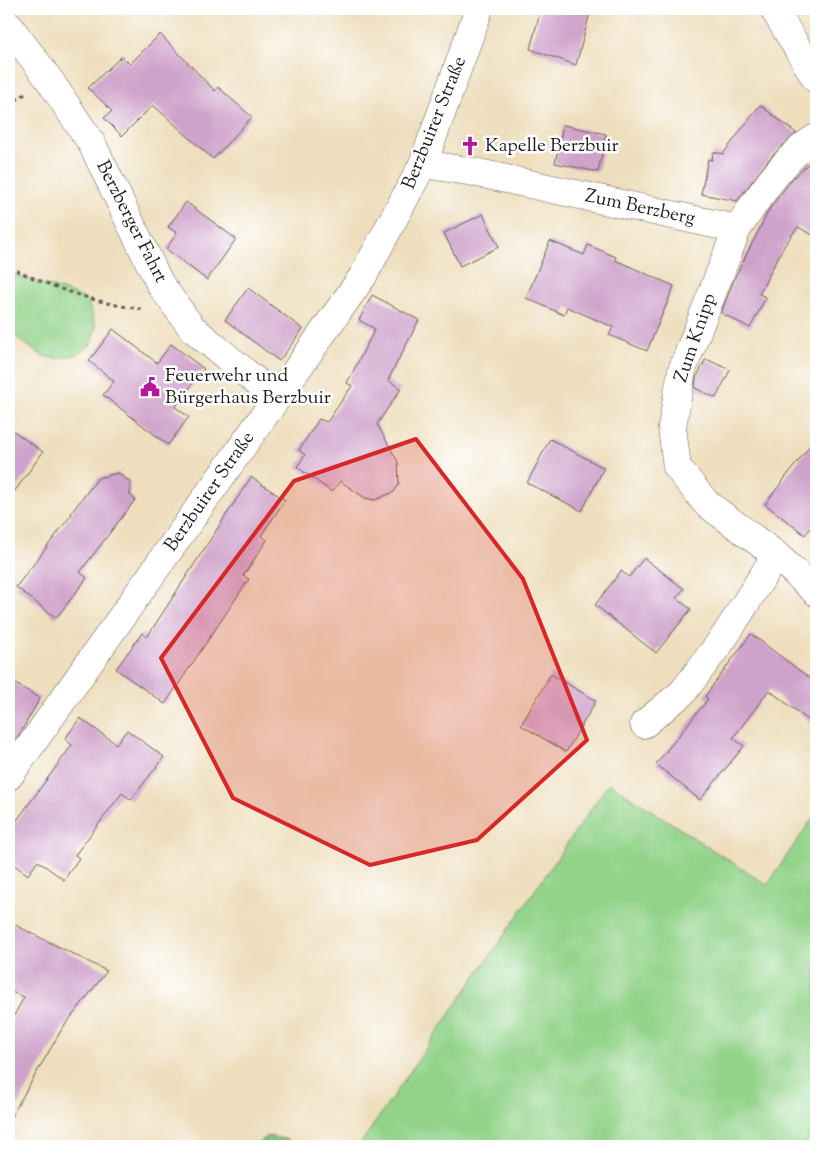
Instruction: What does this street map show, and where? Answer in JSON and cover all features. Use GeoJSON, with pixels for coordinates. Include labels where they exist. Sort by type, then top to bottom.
{"type":"FeatureCollection","features":[{"type":"Feature","properties":{"kind":"street","name":"Berzbuirer Straße"},"geometry":{"type":"LineString","coordinates":[[9,776],[362,276],[423,164],[480,9]]}},
{"type":"Feature","properties":{"kind":"street"},"geometry":{"type":"LineString","coordinates":[[774,9],[816,79]]}},
{"type":"Feature","properties":{"kind":"street","name":"Berzberger Fahrt"},"geometry":{"type":"LineString","coordinates":[[9,26],[48,78],[92,144],[160,284],[192,328],[276,398]]}},
{"type":"Feature","properties":{"kind":"street"},"geometry":{"type":"LineString","coordinates":[[737,229],[766,188],[804,145],[816,138]]}},
{"type":"Feature","properties":{"kind":"street","name":"Zum Berzberg"},"geometry":{"type":"LineString","coordinates":[[423,164],[474,172],[737,229]]}},
{"type":"Feature","properties":{"kind":"street","name":"Zum Knipp"},"geometry":{"type":"LineString","coordinates":[[737,229],[682,370],[672,427],[677,467],[706,503],[776,555],[816,592]]}},
{"type":"Feature","properties":{"kind":"street"},"geometry":{"type":"LineString","coordinates":[[644,724],[683,692],[725,636],[776,555]]}},
{"type":"Feature","properties":{"kind":"path"},"geometry":{"type":"LineString","coordinates":[[9,267],[33,279],[117,306],[181,313]]}},
{"type":"Feature","properties":{"kind":"highlighted area"},"geometry":{"type":"Polygon","coordinates":[[[416,439],[523,579],[587,740],[477,840],[370,865],[233,798],[161,658],[294,481],[416,439]]]}},
{"type":"Feature","properties":{"kind":"green space"},"geometry":{"type":"Polygon","coordinates":[[[9,272],[87,300],[96,326],[91,344],[78,354],[59,359],[42,356],[15,336],[9,328],[9,272]]]}},
{"type":"Feature","properties":{"kind":"green space"},"geometry":{"type":"Polygon","coordinates":[[[609,783],[767,885],[812,819],[816,822],[816,1129],[804,1146],[359,1146],[609,783]]]}},
{"type":"Feature","properties":{"kind":"green space"},"geometry":{"type":"Polygon","coordinates":[[[268,1136],[285,1139],[296,1146],[254,1146],[268,1136]]]}},
{"type":"Feature","properties":{"kind":"building"},"geometry":{"type":"Polygon","coordinates":[[[541,9],[591,9],[576,65],[530,49],[541,9]]]}},
{"type":"Feature","properties":{"kind":"building"},"geometry":{"type":"Polygon","coordinates":[[[160,34],[215,91],[218,87],[252,117],[213,159],[153,105],[122,136],[104,118],[112,111],[88,88],[122,56],[130,64],[160,34]]]}},
{"type":"Feature","properties":{"kind":"building"},"geometry":{"type":"Polygon","coordinates":[[[760,105],[796,133],[771,157],[737,201],[701,194],[708,159],[712,160],[713,152],[723,154],[760,105]]]}},
{"type":"Feature","properties":{"kind":"building"},"geometry":{"type":"Polygon","coordinates":[[[563,125],[606,134],[598,172],[555,163],[563,125]]]}},
{"type":"Feature","properties":{"kind":"building"},"geometry":{"type":"Polygon","coordinates":[[[810,162],[816,166],[816,237],[798,227],[784,246],[759,294],[766,297],[750,328],[721,313],[736,275],[770,208],[794,177],[810,162]]]}},
{"type":"Feature","properties":{"kind":"building"},"geometry":{"type":"Polygon","coordinates":[[[186,202],[236,239],[207,280],[166,249],[177,233],[168,227],[186,202]]]}},
{"type":"Feature","properties":{"kind":"building"},"geometry":{"type":"Polygon","coordinates":[[[483,214],[499,247],[460,266],[444,233],[483,214]]]}},
{"type":"Feature","properties":{"kind":"building"},"geometry":{"type":"Polygon","coordinates":[[[550,241],[584,255],[588,245],[616,257],[615,260],[674,286],[647,351],[609,335],[613,327],[567,307],[564,315],[526,298],[550,241]]]}},
{"type":"Feature","properties":{"kind":"building"},"geometry":{"type":"Polygon","coordinates":[[[248,288],[303,329],[279,361],[225,320],[248,288]]]}},
{"type":"Feature","properties":{"kind":"building"},"geometry":{"type":"Polygon","coordinates":[[[372,295],[419,320],[388,380],[401,389],[377,424],[398,462],[399,484],[394,492],[375,500],[365,498],[340,481],[332,492],[297,467],[305,455],[299,450],[319,419],[327,422],[352,386],[347,383],[375,329],[359,320],[372,295]]]}},
{"type":"Feature","properties":{"kind":"building","name":"Feuerwehr und Bürgerhaus Berzbuir"},"geometry":{"type":"Polygon","coordinates":[[[113,329],[157,363],[171,344],[204,369],[175,407],[189,417],[168,445],[103,395],[114,381],[89,361],[113,329]]]}},
{"type":"Feature","properties":{"kind":"building"},"geometry":{"type":"Polygon","coordinates":[[[706,359],[730,370],[716,398],[695,388],[696,378],[706,359]]]}},
{"type":"Feature","properties":{"kind":"building"},"geometry":{"type":"Polygon","coordinates":[[[9,428],[43,452],[9,499],[9,428]]]}},
{"type":"Feature","properties":{"kind":"building"},"geometry":{"type":"Polygon","coordinates":[[[816,438],[816,521],[805,535],[765,504],[816,438]]]}},
{"type":"Feature","properties":{"kind":"building"},"geometry":{"type":"Polygon","coordinates":[[[550,439],[604,468],[582,511],[527,483],[550,439]]]}},
{"type":"Feature","properties":{"kind":"building"},"geometry":{"type":"Polygon","coordinates":[[[118,473],[130,482],[130,495],[135,500],[80,572],[87,578],[56,618],[16,587],[98,478],[118,473]]]}},
{"type":"Feature","properties":{"kind":"building"},"geometry":{"type":"Polygon","coordinates":[[[251,477],[285,500],[261,536],[267,540],[243,576],[249,579],[165,704],[116,669],[142,633],[147,637],[251,477]]]}},
{"type":"Feature","properties":{"kind":"building"},"geometry":{"type":"Polygon","coordinates":[[[644,558],[684,589],[676,598],[691,609],[656,653],[595,605],[621,571],[629,577],[644,558]]]}},
{"type":"Feature","properties":{"kind":"building"},"geometry":{"type":"Polygon","coordinates":[[[751,634],[816,683],[816,726],[769,690],[733,738],[744,746],[700,800],[656,764],[708,699],[705,696],[751,634]]]}},
{"type":"Feature","properties":{"kind":"building"},"geometry":{"type":"Polygon","coordinates":[[[551,674],[596,701],[566,752],[521,725],[551,674]]]}},
{"type":"Feature","properties":{"kind":"building"},"geometry":{"type":"Polygon","coordinates":[[[9,680],[40,698],[9,749],[9,680]]]}},
{"type":"Feature","properties":{"kind":"building"},"geometry":{"type":"Polygon","coordinates":[[[80,718],[116,744],[127,730],[164,757],[131,800],[122,793],[75,855],[79,858],[64,880],[38,861],[28,875],[9,861],[9,831],[72,745],[65,739],[80,718]]]}},
{"type":"Feature","properties":{"kind":"building"},"geometry":{"type":"Polygon","coordinates":[[[9,922],[107,971],[62,1029],[9,1120],[9,1025],[24,997],[9,991],[9,922]]]}},
{"type":"Feature","properties":{"kind":"place","name":"Kapelle Berzbuir"},"geometry":{"type":"Point","coordinates":[470,146]}},
{"type":"Feature","properties":{"kind":"place","name":"Feuerwehr und Bürgerhaus Berzbuir"},"geometry":{"type":"Point","coordinates":[150,387]}}]}
